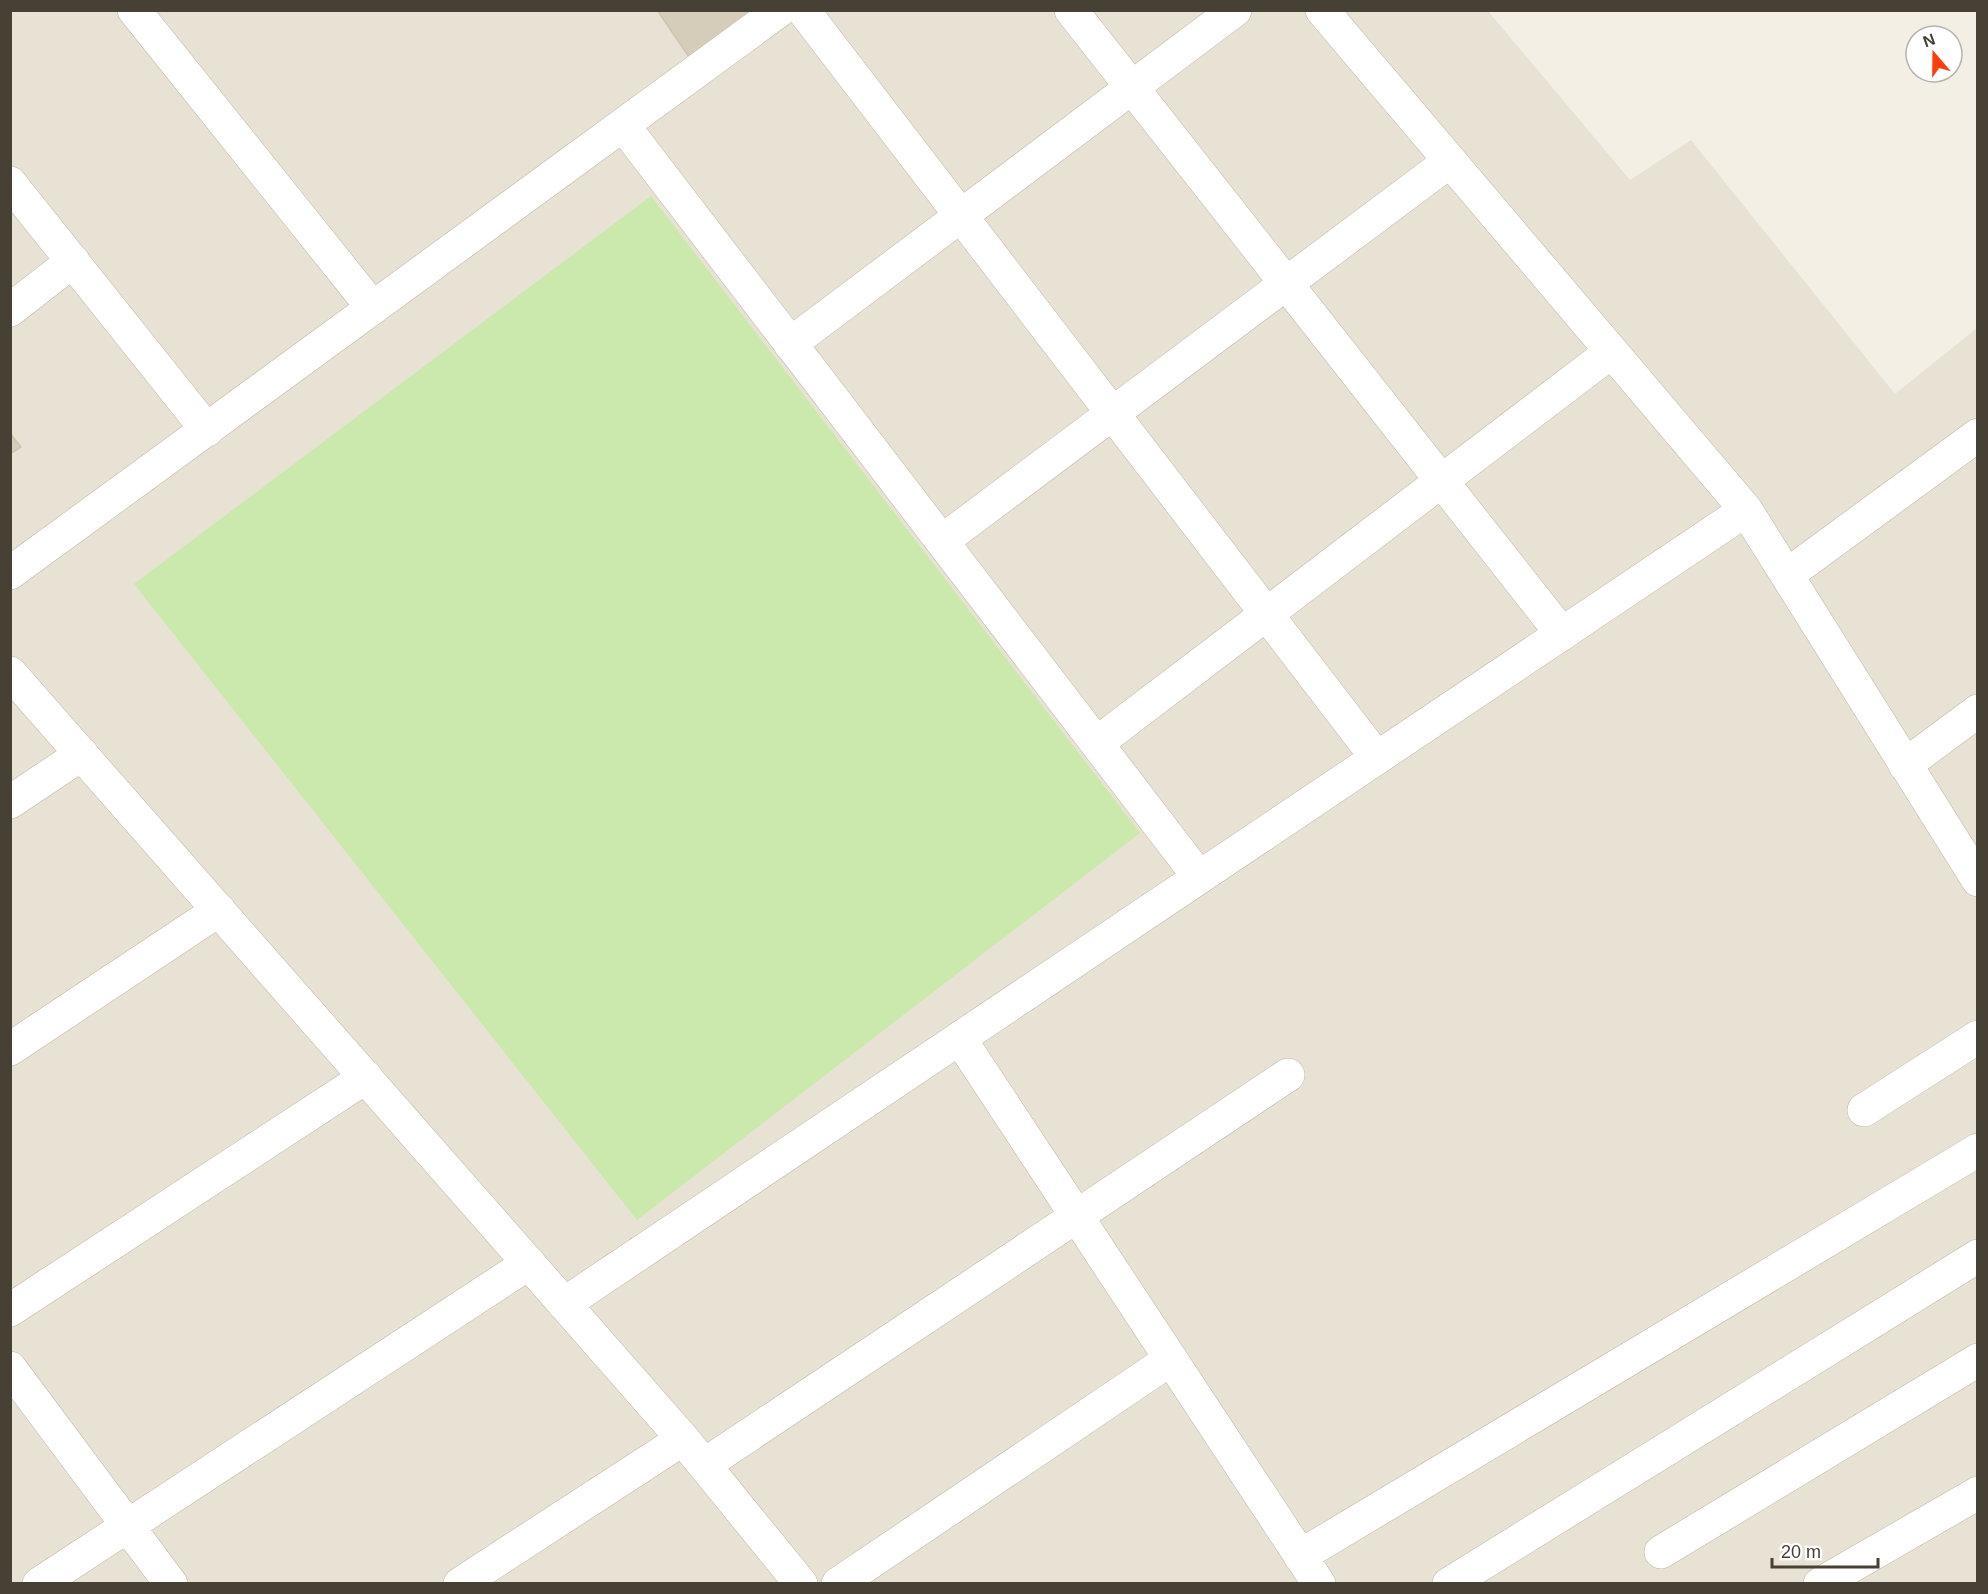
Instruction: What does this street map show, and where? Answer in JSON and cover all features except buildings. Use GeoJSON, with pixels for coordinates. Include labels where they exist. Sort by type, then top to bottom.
{"type":"FeatureCollection","features":[{"type":"Feature","properties":{"kind":"street"},"geometry":{"type":"LineString","coordinates":[[134,10],[373,308]]}},
{"type":"Feature","properties":{"kind":"street"},"geometry":{"type":"LineString","coordinates":[[10,573],[780,10]]}},
{"type":"Feature","properties":{"kind":"street"},"geometry":{"type":"LineString","coordinates":[[803,10],[1377,758]]}},
{"type":"Feature","properties":{"kind":"street"},"geometry":{"type":"LineString","coordinates":[[1071,10],[1562,634]]}},
{"type":"Feature","properties":{"kind":"street"},"geometry":{"type":"LineString","coordinates":[[790,344],[1235,10]]}},
{"type":"Feature","properties":{"kind":"street"},"geometry":{"type":"LineString","coordinates":[[1322,10],[1746,510],[1977,880]]}},
{"type":"Feature","properties":{"kind":"street"},"geometry":{"type":"LineString","coordinates":[[623,125],[1199,878]]}},
{"type":"Feature","properties":{"kind":"street"},"geometry":{"type":"LineString","coordinates":[[942,541],[1438,170]]}},
{"type":"Feature","properties":{"kind":"street"},"geometry":{"type":"LineString","coordinates":[[10,183],[207,430]]}},
{"type":"Feature","properties":{"kind":"street"},"geometry":{"type":"LineString","coordinates":[[10,310],[73,261]]}},
{"type":"Feature","properties":{"kind":"street"},"geometry":{"type":"LineString","coordinates":[[1097,743],[1611,352]]}},
{"type":"Feature","properties":{"kind":"street"},"geometry":{"type":"LineString","coordinates":[[1786,575],[1977,435]]}},
{"type":"Feature","properties":{"kind":"street"},"geometry":{"type":"LineString","coordinates":[[564,1304],[1746,510]]}},
{"type":"Feature","properties":{"kind":"street"},"geometry":{"type":"LineString","coordinates":[[10,673],[683,1439],[801,1584]]}},
{"type":"Feature","properties":{"kind":"street"},"geometry":{"type":"LineString","coordinates":[[1905,765],[1977,711]]}},
{"type":"Feature","properties":{"kind":"street"},"geometry":{"type":"LineString","coordinates":[[10,802],[82,754]]}},
{"type":"Feature","properties":{"kind":"street"},"geometry":{"type":"LineString","coordinates":[[10,1049],[219,910]]}},
{"type":"Feature","properties":{"kind":"street"},"geometry":{"type":"LineString","coordinates":[[1864,1110],[1977,1037]]}},
{"type":"Feature","properties":{"kind":"street"},"geometry":{"type":"LineString","coordinates":[[960,1039],[1318,1584]]}},
{"type":"Feature","properties":{"kind":"street"},"geometry":{"type":"LineString","coordinates":[[704,1465],[1288,1075]]}},
{"type":"Feature","properties":{"kind":"street"},"geometry":{"type":"LineString","coordinates":[[10,1310],[366,1077]]}},
{"type":"Feature","properties":{"kind":"street"},"geometry":{"type":"LineString","coordinates":[[1300,1556],[1977,1150]]}},
{"type":"Feature","properties":{"kind":"street"},"geometry":{"type":"LineString","coordinates":[[1449,1584],[1977,1256]]}},
{"type":"Feature","properties":{"kind":"street"},"geometry":{"type":"LineString","coordinates":[[39,1584],[529,1263]]}},
{"type":"Feature","properties":{"kind":"street"},"geometry":{"type":"LineString","coordinates":[[838,1584],[1171,1359]]}},
{"type":"Feature","properties":{"kind":"street"},"geometry":{"type":"LineString","coordinates":[[1661,1552],[1977,1360]]}},
{"type":"Feature","properties":{"kind":"street"},"geometry":{"type":"LineString","coordinates":[[10,1368],[171,1584]]}},
{"type":"Feature","properties":{"kind":"street"},"geometry":{"type":"LineString","coordinates":[[460,1584],[683,1439]]}},
{"type":"Feature","properties":{"kind":"street"},"geometry":{"type":"LineString","coordinates":[[1820,1584],[1977,1493]]}},
{"type":"Feature","properties":{"kind":"shaded area"},"geometry":{"type":"Polygon","coordinates":[[[11,11],[1488,11],[1630,180],[1691,140],[1895,394],[1977,328],[1977,1583],[11,1584],[11,11]]]}},
{"type":"Feature","properties":{"kind":"green space"},"geometry":{"type":"Polygon","coordinates":[[[651,196],[1140,833],[637,1220],[134,584],[651,196]]]}}]}
